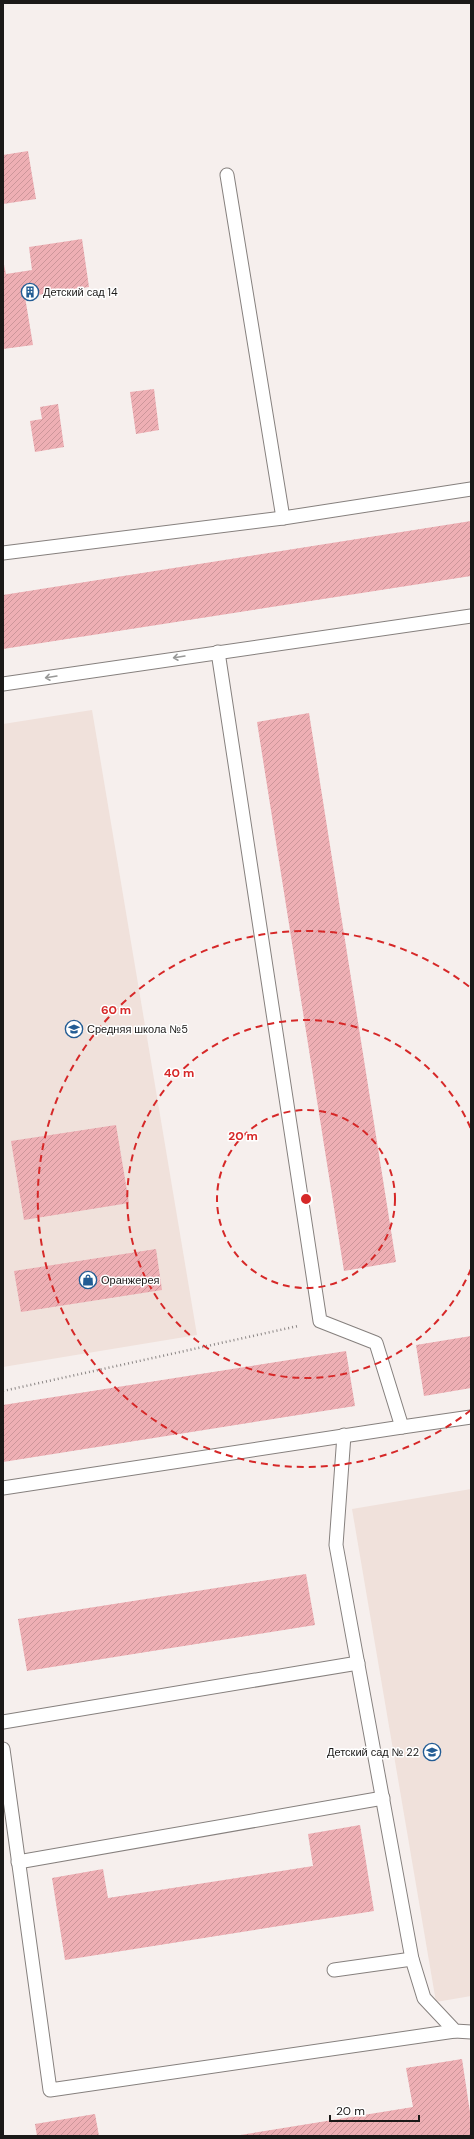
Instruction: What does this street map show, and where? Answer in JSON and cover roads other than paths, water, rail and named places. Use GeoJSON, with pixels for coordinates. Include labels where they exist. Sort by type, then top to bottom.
{"type":"FeatureCollection","features":[{"type":"Feature","properties":{"kind":"lane"},"geometry":{"type":"LineString","coordinates":[[227,175],[282,518]]}},
{"type":"Feature","properties":{"kind":"lane"},"geometry":{"type":"LineString","coordinates":[[3,553],[282,518],[471,489]]}},
{"type":"Feature","properties":{"kind":"lane"},"geometry":{"type":"LineString","coordinates":[[3,684],[471,616]]}},
{"type":"Feature","properties":{"kind":"lane"},"geometry":{"type":"LineString","coordinates":[[218,652],[320,1321],[376,1343],[402,1427]]}},
{"type":"Feature","properties":{"kind":"lane"},"geometry":{"type":"LineString","coordinates":[[3,1488],[344,1435],[471,1417]]}},
{"type":"Feature","properties":{"kind":"lane"},"geometry":{"type":"LineString","coordinates":[[344,1435],[336,1546],[412,1959],[424,1998],[455,2031]]}},
{"type":"Feature","properties":{"kind":"lane"},"geometry":{"type":"LineString","coordinates":[[3,1722],[358,1663]]}},
{"type":"Feature","properties":{"kind":"lane"},"geometry":{"type":"LineString","coordinates":[[3,1750],[50,2090],[455,2031],[471,2032]]}},
{"type":"Feature","properties":{"kind":"lane"},"geometry":{"type":"LineString","coordinates":[[18,1862],[383,1798]]}},
{"type":"Feature","properties":{"kind":"lane"},"geometry":{"type":"LineString","coordinates":[[334,1970],[412,1959]]}},
{"type":"Feature","properties":{"kind":"place","name":"Детский сад 14"},"geometry":{"type":"Point","coordinates":[30,292]}},
{"type":"Feature","properties":{"kind":"place","name":"Средняя школа №5"},"geometry":{"type":"Point","coordinates":[74,1029]}},
{"type":"Feature","properties":{"kind":"place","name":"Оранжерея"},"geometry":{"type":"Point","coordinates":[88,1280]}},
{"type":"Feature","properties":{"kind":"place","name":"Детский сад № 22"},"geometry":{"type":"Point","coordinates":[432,1752]}}]}
